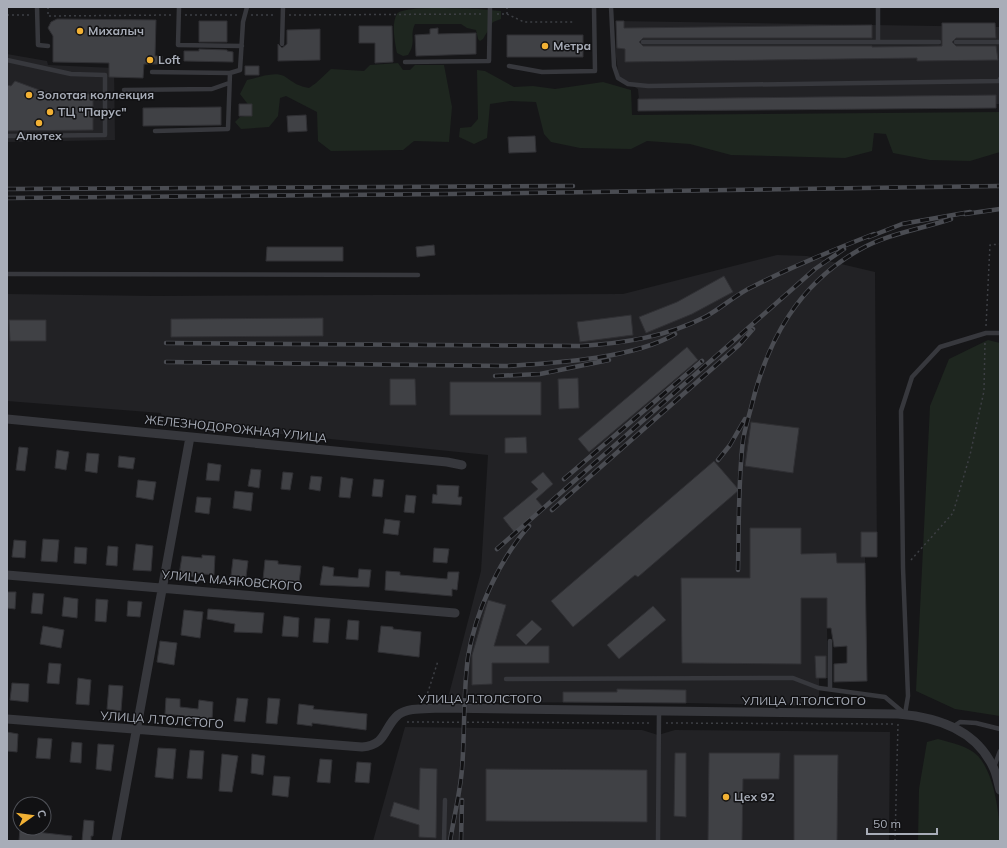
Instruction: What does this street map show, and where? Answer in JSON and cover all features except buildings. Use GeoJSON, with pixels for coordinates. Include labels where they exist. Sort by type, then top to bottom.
{"type":"FeatureCollection","features":[{"type":"Feature","properties":{"kind":"street","name":"ЖЕЛЕЗНОДОРОЖНАЯ УЛИЦА"},"geometry":{"type":"LineString","coordinates":[[7,419],[447,462],[462,465]]}},
{"type":"Feature","properties":{"kind":"street"},"geometry":{"type":"LineString","coordinates":[[116,841],[190,437]]}},
{"type":"Feature","properties":{"kind":"street","name":"УЛИЦА МАЯКОВСКОГО"},"geometry":{"type":"LineString","coordinates":[[7,575],[163,587],[455,613]]}},
{"type":"Feature","properties":{"kind":"street","name":"УЛИЦА Л.ТОЛСТОГО"},"geometry":{"type":"LineString","coordinates":[[7,719],[136,731],[362,747],[372,746],[380,741],[399,715],[409,711],[439,708],[902,714],[924,717],[954,726]]}},
{"type":"Feature","properties":{"kind":"street"},"geometry":{"type":"LineString","coordinates":[[954,726],[970,738],[994,769],[1000,790]]}},
{"type":"Feature","properties":{"kind":"lane"},"geometry":{"type":"LineString","coordinates":[[37,7],[38,45],[48,46]]}},
{"type":"Feature","properties":{"kind":"lane"},"geometry":{"type":"LineString","coordinates":[[179,7],[178,45],[242,46]]}},
{"type":"Feature","properties":{"kind":"lane"},"geometry":{"type":"LineString","coordinates":[[152,72],[230,73],[240,70],[246,7]]}},
{"type":"Feature","properties":{"kind":"lane"},"geometry":{"type":"LineString","coordinates":[[282,44],[283,7]]}},
{"type":"Feature","properties":{"kind":"lane"},"geometry":{"type":"LineString","coordinates":[[405,62],[489,61],[490,7]]}},
{"type":"Feature","properties":{"kind":"lane"},"geometry":{"type":"LineString","coordinates":[[509,66],[542,72],[595,70],[594,7]]}},
{"type":"Feature","properties":{"kind":"lane"},"geometry":{"type":"LineString","coordinates":[[611,7],[614,66],[618,78],[628,84],[648,86],[999,81],[1000,79]]}},
{"type":"Feature","properties":{"kind":"lane"},"geometry":{"type":"LineString","coordinates":[[878,7],[878,42]]}},
{"type":"Feature","properties":{"kind":"lane"},"geometry":{"type":"LineString","coordinates":[[643,42],[939,42]]}},
{"type":"Feature","properties":{"kind":"lane"},"geometry":{"type":"LineString","coordinates":[[956,42],[1000,42]]}},
{"type":"Feature","properties":{"kind":"lane"},"geometry":{"type":"LineString","coordinates":[[7,60],[71,74],[105,75],[105,135],[7,136]]}},
{"type":"Feature","properties":{"kind":"lane"},"geometry":{"type":"LineString","coordinates":[[155,130],[228,129],[230,73]]}},
{"type":"Feature","properties":{"kind":"lane"},"geometry":{"type":"LineString","coordinates":[[124,90],[212,89],[229,83]]}},
{"type":"Feature","properties":{"kind":"lane"},"geometry":{"type":"LineString","coordinates":[[7,274],[418,275]]}},
{"type":"Feature","properties":{"kind":"lane"},"geometry":{"type":"LineString","coordinates":[[506,679],[793,678],[819,688],[886,697],[902,714],[908,696],[903,568],[901,411],[912,378],[940,347],[986,333],[1000,333]]}},
{"type":"Feature","properties":{"kind":"lane"},"geometry":{"type":"LineString","coordinates":[[830,641],[830,689]]}},
{"type":"Feature","properties":{"kind":"lane"},"geometry":{"type":"LineString","coordinates":[[658,841],[659,712]]}},
{"type":"Feature","properties":{"kind":"lane"},"geometry":{"type":"LineString","coordinates":[[954,726],[960,722],[968,722],[1000,729]]}},
{"type":"Feature","properties":{"kind":"lane"},"geometry":{"type":"LineString","coordinates":[[994,769],[1000,751]]}},
{"type":"Feature","properties":{"kind":"lane"},"geometry":{"type":"LineString","coordinates":[[444,841],[445,800]]}},
{"type":"Feature","properties":{"kind":"path"},"geometry":{"type":"LineString","coordinates":[[48,7],[48,16]]}},
{"type":"Feature","properties":{"kind":"path"},"geometry":{"type":"LineString","coordinates":[[507,7],[507,14]]}},
{"type":"Feature","properties":{"kind":"path"},"geometry":{"type":"LineString","coordinates":[[7,15],[507,14],[524,22],[575,22]]}},
{"type":"Feature","properties":{"kind":"path"},"geometry":{"type":"LineString","coordinates":[[7,50],[8,54]]}},
{"type":"Feature","properties":{"kind":"path"},"geometry":{"type":"LineString","coordinates":[[903,568],[953,513],[970,455],[984,392],[990,245],[1000,244]]}},
{"type":"Feature","properties":{"kind":"path"},"geometry":{"type":"LineString","coordinates":[[422,710],[438,661]]}},
{"type":"Feature","properties":{"kind":"path"},"geometry":{"type":"LineString","coordinates":[[895,841],[898,724],[902,714]]}},
{"type":"Feature","properties":{"kind":"path"},"geometry":{"type":"LineString","coordinates":[[407,722],[898,724]]}},
{"type":"Feature","properties":{"kind":"shaded area"},"geometry":{"type":"Polygon","coordinates":[[[422,8],[501,11],[501,19],[493,22],[483,39],[480,41],[476,30],[467,28],[461,24],[415,24],[413,28],[413,43],[408,55],[403,56],[397,53],[394,22],[397,14],[402,11],[422,8]]]}},
{"type":"Feature","properties":{"kind":"shaded area"},"geometry":{"type":"Polygon","coordinates":[[[616,21],[1000,27],[1000,102],[999,104],[640,111],[638,89],[619,78],[616,57],[616,21]]]}},
{"type":"Feature","properties":{"kind":"shaded area"},"geometry":{"type":"Polygon","coordinates":[[[7,54],[47,61],[48,65],[114,68],[115,140],[7,142],[7,54]]]}},
{"type":"Feature","properties":{"kind":"shaded area"},"geometry":{"type":"Polygon","coordinates":[[[398,63],[403,70],[410,70],[415,65],[444,65],[452,107],[449,142],[414,141],[403,150],[331,151],[318,141],[317,112],[286,96],[280,98],[278,116],[269,127],[241,129],[235,122],[240,117],[249,115],[250,107],[240,94],[247,80],[275,74],[284,76],[298,85],[309,88],[331,69],[364,71],[370,65],[398,63]]]}},
{"type":"Feature","properties":{"kind":"shaded area"},"geometry":{"type":"Polygon","coordinates":[[[477,70],[485,71],[514,87],[533,86],[555,89],[603,82],[631,90],[632,115],[1000,112],[1000,152],[970,161],[930,160],[893,153],[886,134],[874,133],[872,151],[845,158],[731,155],[690,144],[647,141],[631,149],[580,148],[551,142],[544,134],[536,102],[510,101],[490,104],[487,138],[474,144],[459,137],[460,128],[471,127],[478,119],[477,70]]]}},
{"type":"Feature","properties":{"kind":"shaded area"},"geometry":{"type":"Polygon","coordinates":[[[777,255],[807,256],[875,272],[877,557],[865,557],[866,627],[827,628],[828,678],[819,678],[819,706],[686,703],[447,702],[481,571],[488,455],[163,422],[161,413],[7,401],[7,294],[154,296],[623,294],[777,255]]]}},
{"type":"Feature","properties":{"kind":"shaded area"},"geometry":{"type":"Polygon","coordinates":[[[988,340],[1000,343],[1000,716],[955,709],[916,691],[930,406],[949,359],[988,340]]]}},
{"type":"Feature","properties":{"kind":"shaded area"},"geometry":{"type":"Polygon","coordinates":[[[405,727],[642,730],[658,735],[675,730],[890,732],[889,841],[373,841],[405,727]]]}},
{"type":"Feature","properties":{"kind":"shaded area"},"geometry":{"type":"Polygon","coordinates":[[[938,739],[960,745],[970,750],[978,756],[984,764],[989,774],[998,808],[1000,841],[918,841],[919,789],[927,742],[938,739]]]}},
{"type":"Feature","properties":{"kind":"railway"},"geometry":{"type":"LineString","coordinates":[[7,189],[573,186]]}},
{"type":"Feature","properties":{"kind":"railway"},"geometry":{"type":"LineString","coordinates":[[7,198],[450,194],[1000,186]]}},
{"type":"Feature","properties":{"kind":"railway"},"geometry":{"type":"LineString","coordinates":[[965,214],[1000,209]]}},
{"type":"Feature","properties":{"kind":"railway"},"geometry":{"type":"LineString","coordinates":[[869,237],[902,224],[970,212]]}},
{"type":"Feature","properties":{"kind":"railway"},"geometry":{"type":"LineString","coordinates":[[738,570],[739,489],[743,440],[759,380],[767,357],[789,315],[819,279],[859,250],[881,240],[951,219]]}},
{"type":"Feature","properties":{"kind":"railway"},"geometry":{"type":"LineString","coordinates":[[166,343],[581,346],[629,341],[675,330],[690,324],[705,317],[747,289],[813,258],[874,234]]}},
{"type":"Feature","properties":{"kind":"railway"},"geometry":{"type":"LineString","coordinates":[[497,549],[815,269],[844,249]]}},
{"type":"Feature","properties":{"kind":"railway"},"geometry":{"type":"LineString","coordinates":[[552,510],[739,345],[753,329]]}},
{"type":"Feature","properties":{"kind":"railway"},"geometry":{"type":"LineString","coordinates":[[166,362],[506,366],[569,361],[616,354],[638,349],[675,334]]}},
{"type":"Feature","properties":{"kind":"railway"},"geometry":{"type":"LineString","coordinates":[[495,376],[540,374],[609,360]]}},
{"type":"Feature","properties":{"kind":"railway"},"geometry":{"type":"LineString","coordinates":[[564,479],[702,361]]}},
{"type":"Feature","properties":{"kind":"railway"},"geometry":{"type":"LineString","coordinates":[[718,460],[730,445],[745,419]]}},
{"type":"Feature","properties":{"kind":"railway"},"geometry":{"type":"LineString","coordinates":[[450,841],[461,778],[465,685],[471,640],[482,605],[498,571],[529,526]]}},
{"type":"Feature","properties":{"kind":"railway"},"geometry":{"type":"LineString","coordinates":[[461,841],[462,800]]}},
{"type":"Feature","properties":{"kind":"place","name":"Михалыч"},"geometry":{"type":"Point","coordinates":[80,31]}},
{"type":"Feature","properties":{"kind":"place","name":"Метра"},"geometry":{"type":"Point","coordinates":[545,46]}},
{"type":"Feature","properties":{"kind":"place","name":"Loft"},"geometry":{"type":"Point","coordinates":[150,60]}},
{"type":"Feature","properties":{"kind":"place","name":"Золотая коллекция"},"geometry":{"type":"Point","coordinates":[29,95]}},
{"type":"Feature","properties":{"kind":"place","name":"ТЦ \"Парус\""},"geometry":{"type":"Point","coordinates":[50,112]}},
{"type":"Feature","properties":{"kind":"place","name":"Алютех"},"geometry":{"type":"Point","coordinates":[39,123]}},
{"type":"Feature","properties":{"kind":"place","name":"Цех 92"},"geometry":{"type":"Point","coordinates":[726,797]}}]}
